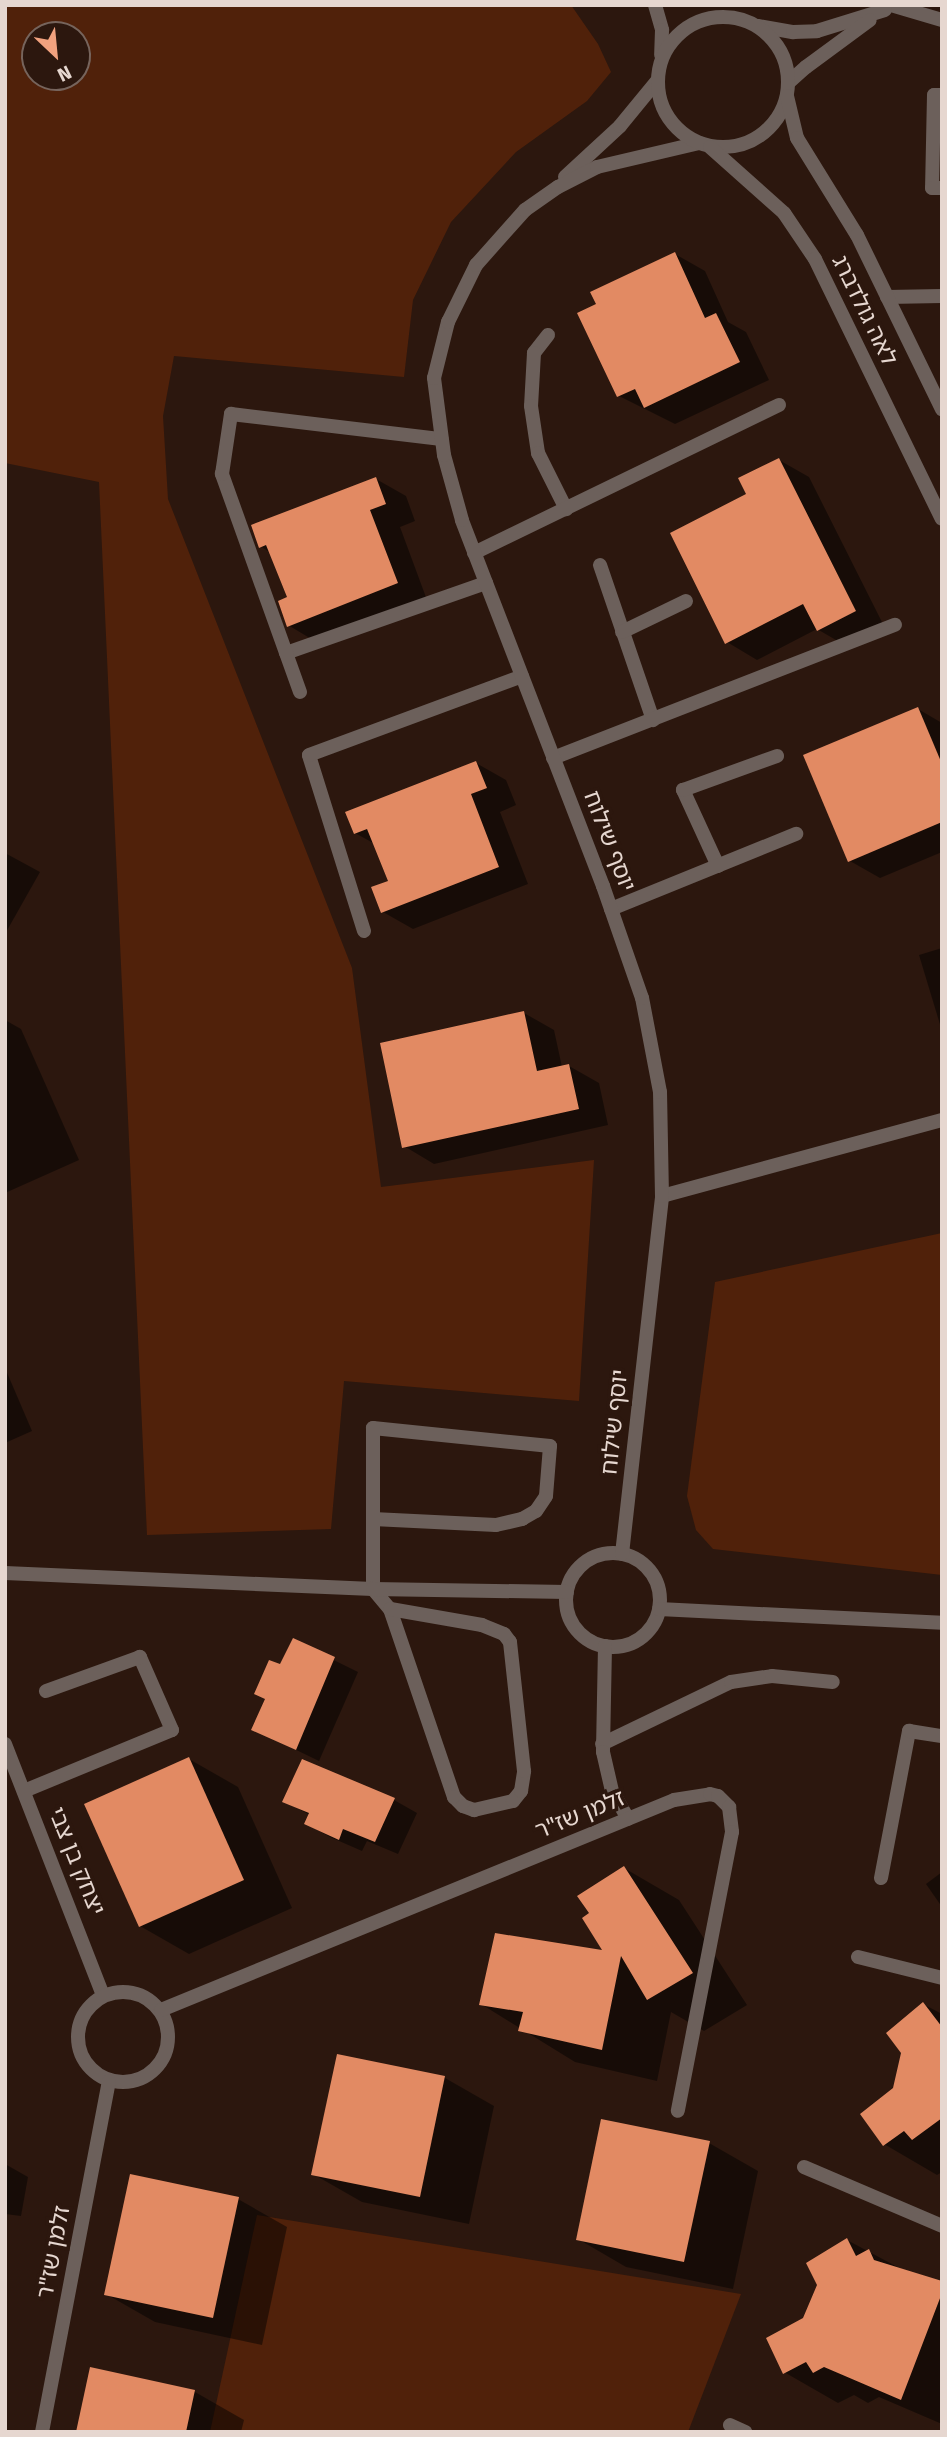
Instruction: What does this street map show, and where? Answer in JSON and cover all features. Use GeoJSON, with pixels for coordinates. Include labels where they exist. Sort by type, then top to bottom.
{"type":"FeatureCollection","features":[{"type":"Feature","properties":{"kind":"street"},"geometry":{"type":"LineString","coordinates":[[655,5],[662,30],[657,80],[660,103],[671,124],[688,139],[704,145],[733,148],[763,134],[779,118],[788,90],[806,67],[889,7]]}},
{"type":"Feature","properties":{"kind":"street"},"geometry":{"type":"LineString","coordinates":[[718,5],[737,18],[758,26],[793,32],[817,31],[889,7],[942,20]]}},
{"type":"Feature","properties":{"kind":"street"},"geometry":{"type":"LineString","coordinates":[[661,58],[674,38],[692,24],[714,17],[737,18]]}},
{"type":"Feature","properties":{"kind":"street"},"geometry":{"type":"LineString","coordinates":[[758,26],[775,41],[786,62],[788,90]]}},
{"type":"Feature","properties":{"kind":"street"},"geometry":{"type":"LineString","coordinates":[[546,195],[620,126],[657,80]]}},
{"type":"Feature","properties":{"kind":"street","name":"לאה גולדברג"},"geometry":{"type":"LineString","coordinates":[[788,90],[797,138],[857,235],[941,405]]}},
{"type":"Feature","properties":{"kind":"street"},"geometry":{"type":"LineString","coordinates":[[942,95],[934,95],[932,188],[942,188]]}},
{"type":"Feature","properties":{"kind":"street"},"geometry":{"type":"LineString","coordinates":[[546,195],[597,167],[704,145]]}},
{"type":"Feature","properties":{"kind":"street","name":"לאה גולדברג"},"geometry":{"type":"LineString","coordinates":[[704,145],[783,213],[815,259],[942,519]]}},
{"type":"Feature","properties":{"kind":"street","name":"יוסף שילוח"},"geometry":{"type":"LineString","coordinates":[[546,195],[523,212],[476,265],[448,322],[434,378],[442,439],[462,520],[611,909],[642,998],[660,1092],[662,1196],[622,1554]]}},
{"type":"Feature","properties":{"kind":"street"},"geometry":{"type":"LineString","coordinates":[[887,297],[942,296]]}},
{"type":"Feature","properties":{"kind":"street"},"geometry":{"type":"LineString","coordinates":[[548,335],[534,353],[531,406],[538,453],[566,509]]}},
{"type":"Feature","properties":{"kind":"street"},"geometry":{"type":"LineString","coordinates":[[474,553],[779,405]]}},
{"type":"Feature","properties":{"kind":"street"},"geometry":{"type":"LineString","coordinates":[[300,692],[222,474],[231,414],[442,439]]}},
{"type":"Feature","properties":{"kind":"street"},"geometry":{"type":"LineString","coordinates":[[600,565],[653,720]]}},
{"type":"Feature","properties":{"kind":"street"},"geometry":{"type":"LineString","coordinates":[[286,653],[486,583]]}},
{"type":"Feature","properties":{"kind":"street"},"geometry":{"type":"LineString","coordinates":[[622,632],[686,601]]}},
{"type":"Feature","properties":{"kind":"street"},"geometry":{"type":"LineString","coordinates":[[554,758],[895,625]]}},
{"type":"Feature","properties":{"kind":"street"},"geometry":{"type":"LineString","coordinates":[[364,931],[309,755],[522,676]]}},
{"type":"Feature","properties":{"kind":"street"},"geometry":{"type":"LineString","coordinates":[[718,866],[683,790],[777,756]]}},
{"type":"Feature","properties":{"kind":"street"},"geometry":{"type":"LineString","coordinates":[[611,909],[796,834]]}},
{"type":"Feature","properties":{"kind":"street"},"geometry":{"type":"LineString","coordinates":[[662,1196],[942,1120]]}},
{"type":"Feature","properties":{"kind":"street"},"geometry":{"type":"LineString","coordinates":[[373,1519],[496,1525],[522,1519],[536,1511],[546,1496],[550,1446],[373,1427],[373,1519],[373,1589],[390,1609],[454,1797],[463,1806],[474,1810],[513,1801],[521,1791],[523,1771],[510,1642],[498,1631],[482,1626],[390,1609]]}},
{"type":"Feature","properties":{"kind":"street"},"geometry":{"type":"LineString","coordinates":[[607,1554],[622,1554],[641,1563],[652,1573],[658,1587],[659,1609],[655,1622],[640,1638],[620,1647],[605,1646],[585,1638],[575,1628],[567,1606],[567,1592],[572,1578],[586,1562],[607,1554]]}},
{"type":"Feature","properties":{"kind":"street"},"geometry":{"type":"LineString","coordinates":[[5,1573],[373,1589],[567,1592]]}},
{"type":"Feature","properties":{"kind":"street"},"geometry":{"type":"LineString","coordinates":[[659,1609],[942,1623]]}},
{"type":"Feature","properties":{"kind":"street"},"geometry":{"type":"LineString","coordinates":[[605,1646],[602,1744],[612,1791],[628,1819]]}},
{"type":"Feature","properties":{"kind":"street"},"geometry":{"type":"LineString","coordinates":[[24,1791],[172,1730],[140,1657],[46,1691]]}},
{"type":"Feature","properties":{"kind":"street"},"geometry":{"type":"LineString","coordinates":[[602,1744],[731,1682],[772,1676],[833,1682]]}},
{"type":"Feature","properties":{"kind":"street"},"geometry":{"type":"LineString","coordinates":[[881,1878],[909,1731],[942,1736]]}},
{"type":"Feature","properties":{"kind":"street","name":"יצחק בן צבי"},"geometry":{"type":"LineString","coordinates":[[5,1744],[103,1996]]}},
{"type":"Feature","properties":{"kind":"street","name":"זלמן שז\"ר"},"geometry":{"type":"LineString","coordinates":[[161,2010],[628,1819],[700,1794],[718,1796],[725,1801],[732,1814],[732,1832],[678,2111]]}},
{"type":"Feature","properties":{"kind":"street"},"geometry":{"type":"LineString","coordinates":[[858,1957],[942,1978]]}},
{"type":"Feature","properties":{"kind":"street"},"geometry":{"type":"LineString","coordinates":[[119,1992],[135,1993],[161,2010],[169,2032],[168,2048],[162,2062],[140,2080],[124,2083],[109,2081],[90,2067],[79,2047],[78,2031],[83,2016],[103,1996],[119,1992]]}},
{"type":"Feature","properties":{"kind":"street","name":"זלמן שז\"ר"},"geometry":{"type":"LineString","coordinates":[[42,2432],[109,2081]]}},
{"type":"Feature","properties":{"kind":"street"},"geometry":{"type":"LineString","coordinates":[[804,2167],[942,2226]]}},
{"type":"Feature","properties":{"kind":"street"},"geometry":{"type":"LineString","coordinates":[[730,2425],[745,2432]]}},
{"type":"Feature","properties":{"kind":"shaded area"},"geometry":{"type":"Polygon","coordinates":[[[5,5],[571,5],[598,44],[611,72],[587,101],[516,152],[451,222],[413,300],[404,377],[174,356],[163,416],[168,499],[352,968],[381,1187],[594,1160],[579,1401],[344,1381],[331,1529],[147,1535],[99,482],[5,463],[5,5]]]}},
{"type":"Feature","properties":{"kind":"shaded area"},"geometry":{"type":"Polygon","coordinates":[[[942,1233],[942,1575],[713,1549],[696,1530],[687,1496],[715,1282],[942,1233]]]}},
{"type":"Feature","properties":{"kind":"shaded area"},"geometry":{"type":"Polygon","coordinates":[[[257,2215],[741,2294],[688,2432],[210,2432],[257,2215]]]}},
{"type":"Feature","properties":{"kind":"building"},"geometry":{"type":"Polygon","coordinates":[[[675,252],[705,318],[716,313],[740,362],[644,408],[635,389],[617,397],[577,313],[596,304],[590,292],[675,252]]]}},
{"type":"Feature","properties":{"kind":"building"},"geometry":{"type":"Polygon","coordinates":[[[779,458],[856,611],[817,631],[803,604],[725,644],[670,533],[746,494],[738,478],[779,458]]]}},
{"type":"Feature","properties":{"kind":"building"},"geometry":{"type":"Polygon","coordinates":[[[376,477],[386,504],[370,510],[398,583],[287,627],[278,601],[287,597],[266,545],[259,548],[251,525],[376,477]]]}},
{"type":"Feature","properties":{"kind":"building"},"geometry":{"type":"Polygon","coordinates":[[[918,707],[942,764],[942,822],[848,862],[803,755],[918,707]]]}},
{"type":"Feature","properties":{"kind":"building"},"geometry":{"type":"Polygon","coordinates":[[[476,761],[487,788],[471,794],[499,867],[381,913],[371,887],[388,881],[367,829],[354,834],[345,812],[476,761]]]}},
{"type":"Feature","properties":{"kind":"building"},"geometry":{"type":"Polygon","coordinates":[[[524,1011],[537,1071],[569,1064],[579,1109],[402,1148],[380,1043],[524,1011]]]}},
{"type":"Feature","properties":{"kind":"building"},"geometry":{"type":"Polygon","coordinates":[[[293,1638],[335,1657],[296,1750],[251,1730],[265,1699],[254,1694],[269,1660],[280,1664],[293,1638]]]}},
{"type":"Feature","properties":{"kind":"building"},"geometry":{"type":"Polygon","coordinates":[[[189,1757],[244,1880],[139,1927],[84,1804],[189,1757]]]}},
{"type":"Feature","properties":{"kind":"building"},"geometry":{"type":"Polygon","coordinates":[[[302,1759],[395,1798],[375,1842],[343,1829],[339,1840],[304,1824],[309,1813],[282,1802],[302,1759]]]}},
{"type":"Feature","properties":{"kind":"building"},"geometry":{"type":"Polygon","coordinates":[[[624,1866],[693,1973],[647,2000],[621,1956],[602,2050],[518,2031],[523,2012],[479,2005],[495,1933],[602,1950],[582,1918],[589,1913],[577,1896],[624,1866]]]}},
{"type":"Feature","properties":{"kind":"building"},"geometry":{"type":"Polygon","coordinates":[[[923,2002],[942,2027],[942,2118],[912,2140],[904,2131],[883,2146],[860,2114],[893,2088],[901,2053],[886,2033],[923,2002]]]}},
{"type":"Feature","properties":{"kind":"building"},"geometry":{"type":"Polygon","coordinates":[[[337,2054],[445,2076],[420,2197],[311,2175],[337,2054]]]}},
{"type":"Feature","properties":{"kind":"building"},"geometry":{"type":"Polygon","coordinates":[[[601,2119],[710,2141],[684,2262],[576,2240],[601,2119]]]}},
{"type":"Feature","properties":{"kind":"building"},"geometry":{"type":"Polygon","coordinates":[[[130,2174],[239,2197],[213,2318],[104,2295],[130,2174]]]}},
{"type":"Feature","properties":{"kind":"building"},"geometry":{"type":"Polygon","coordinates":[[[847,2238],[856,2256],[869,2249],[874,2260],[942,2281],[942,2293],[901,2400],[824,2367],[813,2373],[806,2362],[783,2374],[766,2338],[803,2318],[817,2285],[806,2263],[847,2238]]]}},
{"type":"Feature","properties":{"kind":"building"},"geometry":{"type":"Polygon","coordinates":[[[90,2367],[195,2390],[186,2432],[76,2432],[90,2367]]]}}]}
